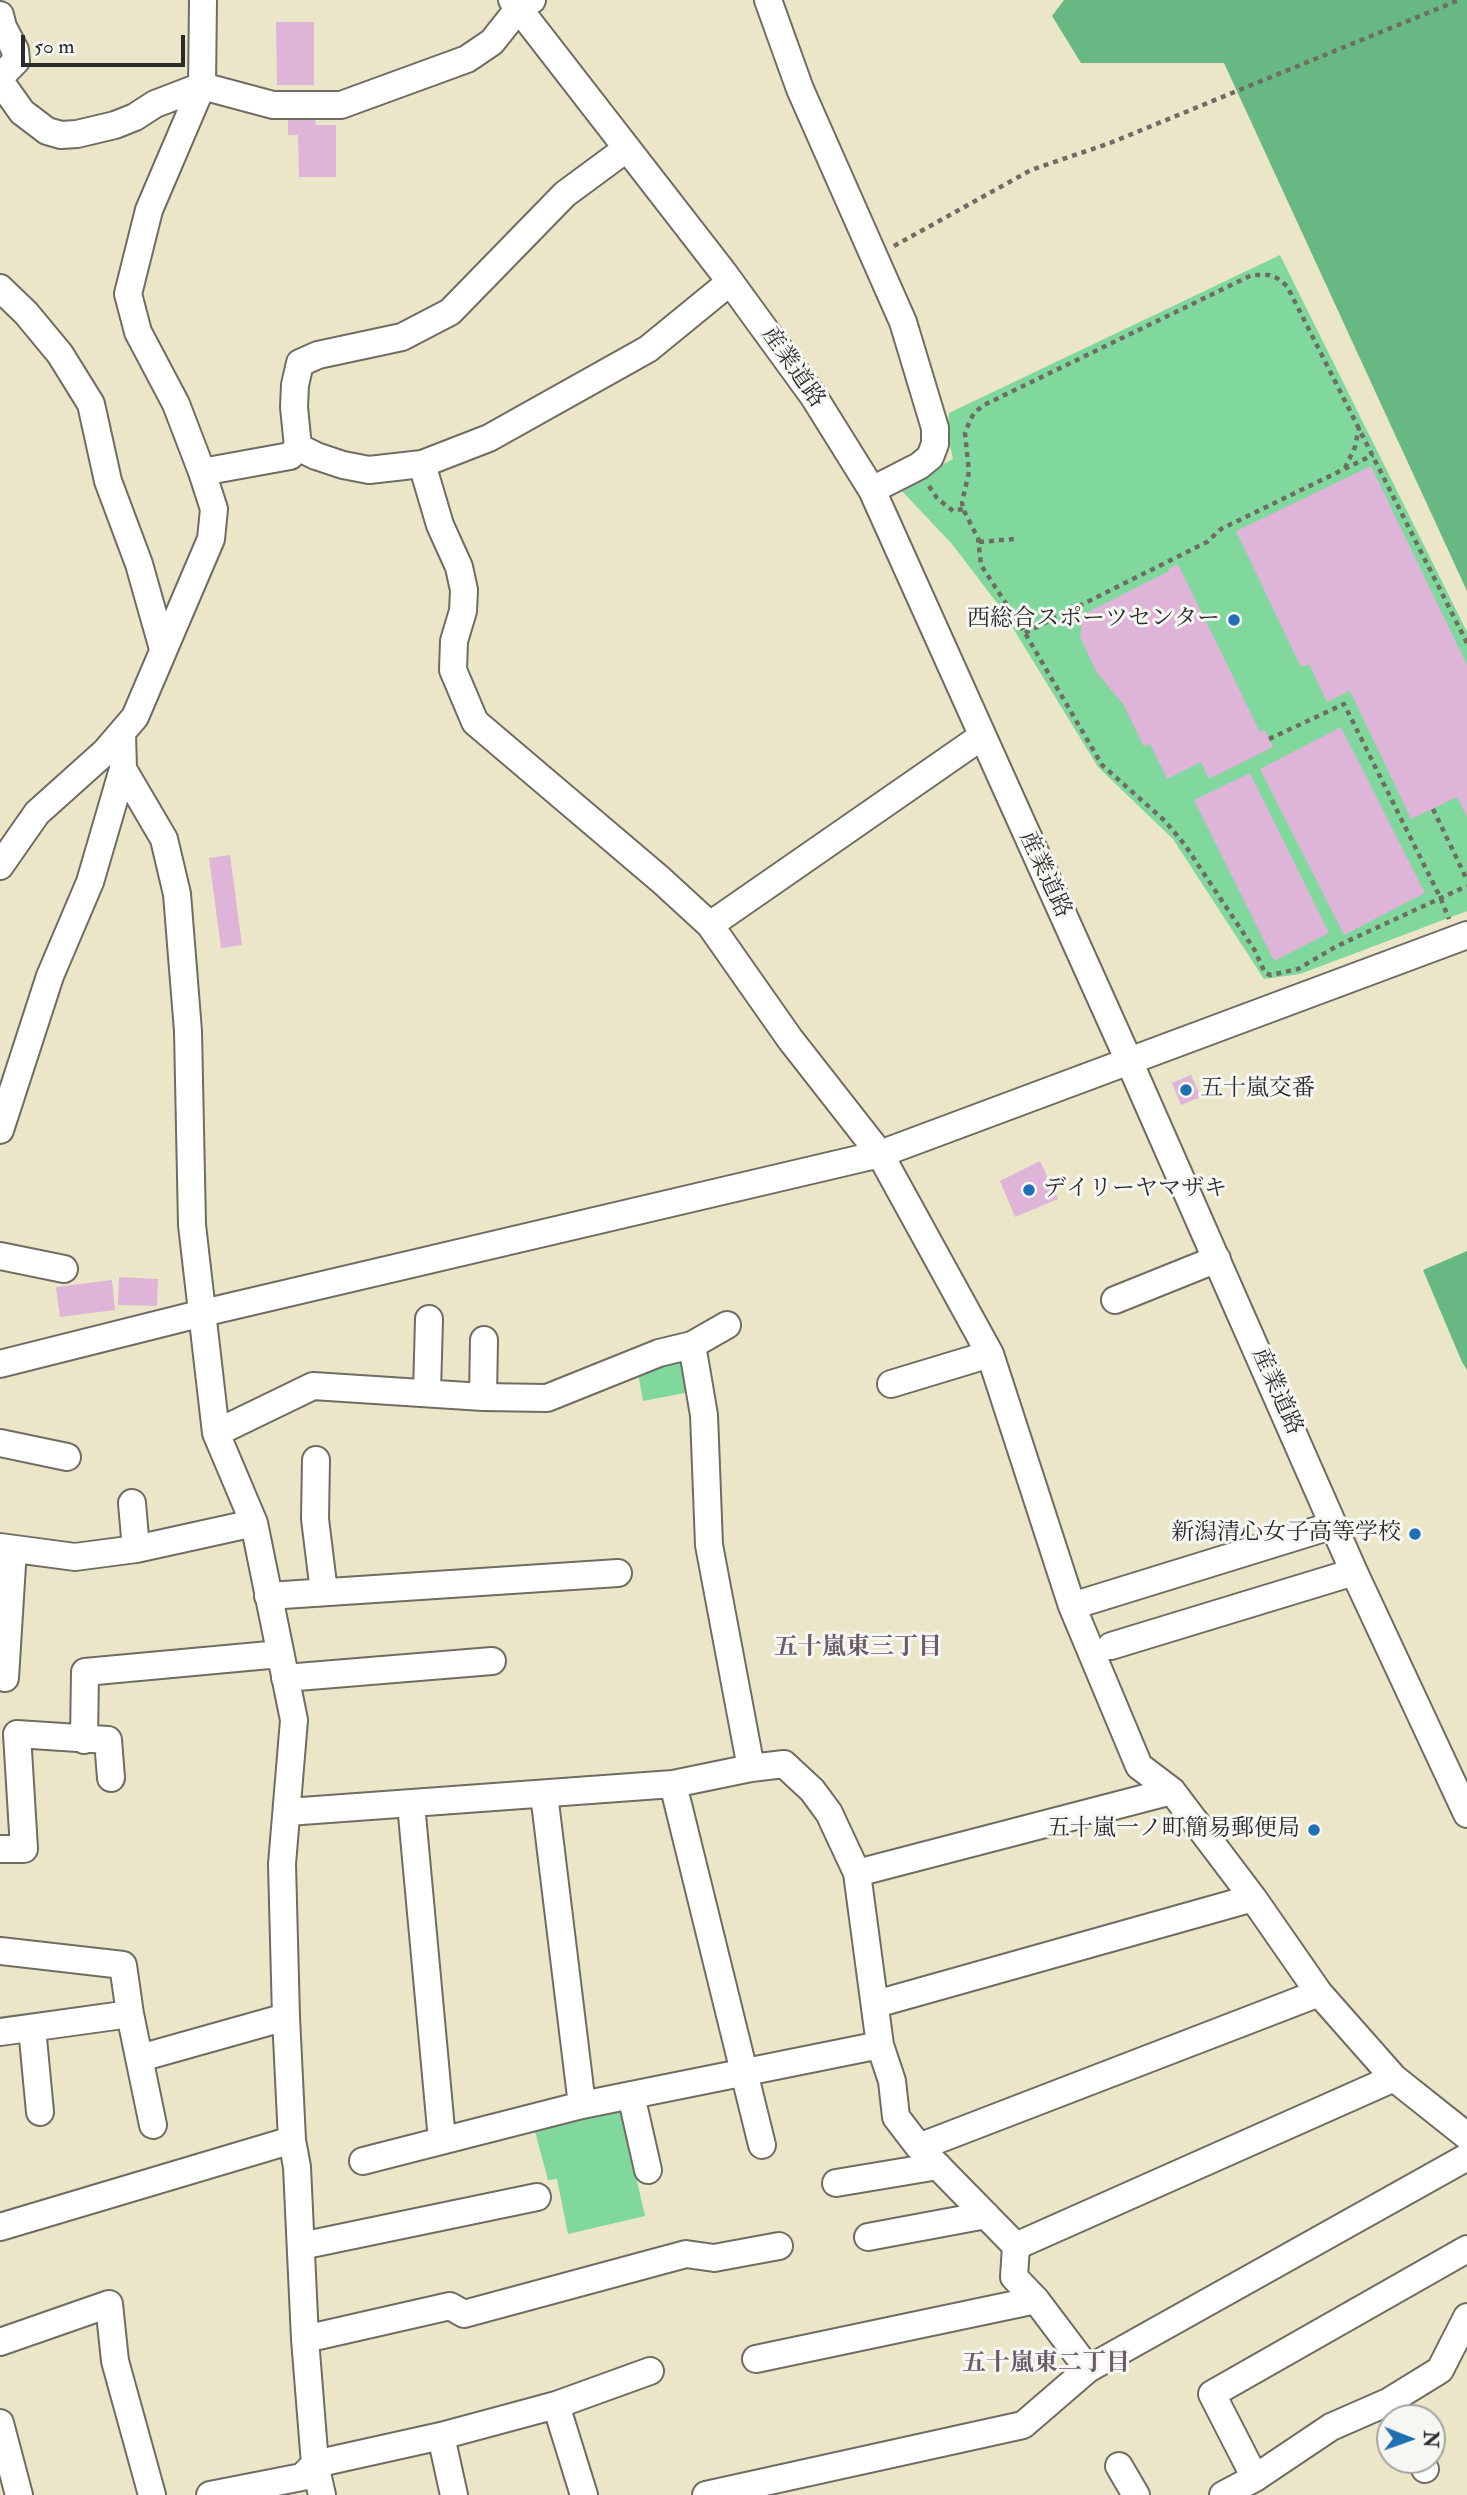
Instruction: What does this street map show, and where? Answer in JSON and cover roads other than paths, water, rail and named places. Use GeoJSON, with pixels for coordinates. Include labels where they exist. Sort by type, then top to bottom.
{"type":"FeatureCollection","features":[{"type":"Feature","properties":{"kind":"street"},"geometry":{"type":"LineString","coordinates":[[0,866],[37,813],[122,734],[135,717],[211,539],[214,509],[202,472],[176,404],[138,332],[128,294],[149,210],[202,86],[203,0]]}},
{"type":"Feature","properties":{"kind":"street"},"geometry":{"type":"LineString","coordinates":[[768,0],[800,89],[903,322],[935,428],[935,444],[930,457],[919,466],[872,490]]}},
{"type":"Feature","properties":{"kind":"street"},"geometry":{"type":"LineString","coordinates":[[0,15],[15,50],[16,61],[0,79],[22,112],[47,131],[61,135],[115,125],[135,117],[155,104],[202,86],[273,105],[341,105],[467,59],[492,42],[521,3]]}},
{"type":"Feature","properties":{"kind":"street","name":"産業道路"},"geometry":{"type":"LineString","coordinates":[[521,3],[626,149],[730,282],[814,397],[872,490],[1129,1061],[1354,1573],[1467,1814]]}},
{"type":"Feature","properties":{"kind":"street"},"geometry":{"type":"LineString","coordinates":[[202,472],[290,456],[298,447],[293,407],[300,363],[318,355],[402,337],[450,313],[565,194],[626,149]]}},
{"type":"Feature","properties":{"kind":"street"},"geometry":{"type":"LineString","coordinates":[[298,447],[334,462],[369,470],[422,464],[489,438],[648,349],[730,282]]}},
{"type":"Feature","properties":{"kind":"street"},"geometry":{"type":"LineString","coordinates":[[0,288],[26,313],[60,354],[91,404],[108,481],[139,564],[163,649]]}},
{"type":"Feature","properties":{"kind":"street"},"geometry":{"type":"LineString","coordinates":[[422,464],[440,526],[459,567],[464,590],[463,611],[454,641],[453,670],[475,722],[662,880],[710,925],[790,1039],[880,1154],[990,1354],[1072,1606],[1139,1766],[1172,1791],[1253,1898],[1318,1993],[1394,2078],[1467,2136]]}},
{"type":"Feature","properties":{"kind":"street"},"geometry":{"type":"LineString","coordinates":[[0,1130],[50,976],[90,882],[123,769],[122,734]]}},
{"type":"Feature","properties":{"kind":"street"},"geometry":{"type":"LineString","coordinates":[[710,925],[981,737]]}},
{"type":"Feature","properties":{"kind":"street"},"geometry":{"type":"LineString","coordinates":[[123,769],[164,839],[177,894],[188,1031],[192,1225],[216,1433],[254,1523],[294,1720],[282,1864],[286,2017],[292,2140],[297,2167],[305,2339],[315,2464],[322,2495]]}},
{"type":"Feature","properties":{"kind":"street"},"geometry":{"type":"LineString","coordinates":[[0,1364],[880,1154],[1467,935]]}},
{"type":"Feature","properties":{"kind":"street"},"geometry":{"type":"LineString","coordinates":[[0,1256],[64,1269]]}},
{"type":"Feature","properties":{"kind":"street"},"geometry":{"type":"LineString","coordinates":[[1115,1300],[1217,1259]]}},
{"type":"Feature","properties":{"kind":"street"},"geometry":{"type":"LineString","coordinates":[[427,1393],[429,1320]]}},
{"type":"Feature","properties":{"kind":"street"},"geometry":{"type":"LineString","coordinates":[[216,1433],[313,1386],[483,1397],[547,1398],[659,1353],[692,1345],[727,1325]]}},
{"type":"Feature","properties":{"kind":"street"},"geometry":{"type":"LineString","coordinates":[[483,1397],[484,1340]]}},
{"type":"Feature","properties":{"kind":"street"},"geometry":{"type":"LineString","coordinates":[[692,1345],[704,1415],[709,1545],[751,1768]]}},
{"type":"Feature","properties":{"kind":"street"},"geometry":{"type":"LineString","coordinates":[[891,1384],[990,1354]]}},
{"type":"Feature","properties":{"kind":"street"},"geometry":{"type":"LineString","coordinates":[[0,1443],[67,1457]]}},
{"type":"Feature","properties":{"kind":"street"},"geometry":{"type":"LineString","coordinates":[[316,1460],[315,1519],[324,1592]]}},
{"type":"Feature","properties":{"kind":"street"},"geometry":{"type":"LineString","coordinates":[[132,1503],[136,1549]]}},
{"type":"Feature","properties":{"kind":"street"},"geometry":{"type":"LineString","coordinates":[[5,1678],[7,1548],[75,1557],[136,1549],[254,1523]]}},
{"type":"Feature","properties":{"kind":"street"},"geometry":{"type":"LineString","coordinates":[[1072,1606],[1334,1525]]}},
{"type":"Feature","properties":{"kind":"street"},"geometry":{"type":"LineString","coordinates":[[268,1596],[618,1573]]}},
{"type":"Feature","properties":{"kind":"street"},"geometry":{"type":"LineString","coordinates":[[1111,1646],[1354,1573]]}},
{"type":"Feature","properties":{"kind":"street"},"geometry":{"type":"LineString","coordinates":[[84,1740],[85,1671],[492,1661]]}},
{"type":"Feature","properties":{"kind":"street"},"geometry":{"type":"LineString","coordinates":[[0,1849],[24,1849],[17,1734],[108,1740],[111,1778]]}},
{"type":"Feature","properties":{"kind":"street"},"geometry":{"type":"LineString","coordinates":[[288,1812],[673,1784],[784,1764],[812,1790],[830,1813],[857,1873],[880,2045],[892,2081],[896,2117],[919,2147],[1016,2246],[1014,2277],[1036,2300],[1088,2369]]}},
{"type":"Feature","properties":{"kind":"street"},"geometry":{"type":"LineString","coordinates":[[673,1784],[762,2145]]}},
{"type":"Feature","properties":{"kind":"street"},"geometry":{"type":"LineString","coordinates":[[857,1873],[1172,1791]]}},
{"type":"Feature","properties":{"kind":"street"},"geometry":{"type":"LineString","coordinates":[[544,1794],[582,2105]]}},
{"type":"Feature","properties":{"kind":"street"},"geometry":{"type":"LineString","coordinates":[[411,1804],[442,2140]]}},
{"type":"Feature","properties":{"kind":"street"},"geometry":{"type":"LineString","coordinates":[[876,2004],[1253,1898]]}},
{"type":"Feature","properties":{"kind":"street"},"geometry":{"type":"LineString","coordinates":[[0,1951],[123,1965],[130,2014],[153,2125]]}},
{"type":"Feature","properties":{"kind":"street"},"geometry":{"type":"LineString","coordinates":[[919,2147],[1318,1993]]}},
{"type":"Feature","properties":{"kind":"street"},"geometry":{"type":"LineString","coordinates":[[0,2032],[130,2014]]}},
{"type":"Feature","properties":{"kind":"street"},"geometry":{"type":"LineString","coordinates":[[140,2058],[286,2017]]}},
{"type":"Feature","properties":{"kind":"street"},"geometry":{"type":"LineString","coordinates":[[32,2028],[40,2112]]}},
{"type":"Feature","properties":{"kind":"street"},"geometry":{"type":"LineString","coordinates":[[363,2161],[582,2105],[880,2045]]}},
{"type":"Feature","properties":{"kind":"street"},"geometry":{"type":"LineString","coordinates":[[1016,2246],[1394,2078]]}},
{"type":"Feature","properties":{"kind":"street"},"geometry":{"type":"LineString","coordinates":[[631,2095],[648,2169]]}},
{"type":"Feature","properties":{"kind":"street"},"geometry":{"type":"LineString","coordinates":[[0,2227],[292,2140]]}},
{"type":"Feature","properties":{"kind":"street"},"geometry":{"type":"LineString","coordinates":[[706,2495],[1023,2425],[1088,2369],[1467,2157]]}},
{"type":"Feature","properties":{"kind":"street"},"geometry":{"type":"LineString","coordinates":[[836,2183],[938,2166]]}},
{"type":"Feature","properties":{"kind":"street"},"geometry":{"type":"LineString","coordinates":[[301,2246],[537,2197]]}},
{"type":"Feature","properties":{"kind":"street"},"geometry":{"type":"LineString","coordinates":[[868,2237],[986,2215]]}},
{"type":"Feature","properties":{"kind":"street"},"geometry":{"type":"LineString","coordinates":[[305,2339],[450,2306],[464,2314],[686,2254],[714,2258],[779,2246]]}},
{"type":"Feature","properties":{"kind":"street"},"geometry":{"type":"LineString","coordinates":[[1255,2478],[1212,2394],[1467,2249]]}},
{"type":"Feature","properties":{"kind":"street"},"geometry":{"type":"LineString","coordinates":[[756,2359],[1036,2300]]}},
{"type":"Feature","properties":{"kind":"street"},"geometry":{"type":"LineString","coordinates":[[0,2342],[109,2304],[115,2361],[152,2495]]}},
{"type":"Feature","properties":{"kind":"street"},"geometry":{"type":"LineString","coordinates":[[1400,2404],[1440,2370],[1467,2317]]}},
{"type":"Feature","properties":{"kind":"street"},"geometry":{"type":"LineString","coordinates":[[210,2495],[302,2477],[315,2464],[440,2436],[556,2404],[650,2371]]}},
{"type":"Feature","properties":{"kind":"street"},"geometry":{"type":"LineString","coordinates":[[556,2404],[584,2495]]}},
{"type":"Feature","properties":{"kind":"street"},"geometry":{"type":"LineString","coordinates":[[1223,2495],[1255,2478],[1331,2427],[1376,2415]]}},
{"type":"Feature","properties":{"kind":"street"},"geometry":{"type":"LineString","coordinates":[[0,2423],[19,2495]]}},
{"type":"Feature","properties":{"kind":"street"},"geometry":{"type":"LineString","coordinates":[[440,2436],[454,2495]]}},
{"type":"Feature","properties":{"kind":"street"},"geometry":{"type":"LineString","coordinates":[[1119,2466],[1136,2495]]}},
{"type":"Feature","properties":{"kind":"place","name":"西総合スポーツセンター"},"geometry":{"type":"Point","coordinates":[1234,620]}},
{"type":"Feature","properties":{"kind":"place","name":"五十嵐交番"},"geometry":{"type":"Point","coordinates":[1186,1090]}},
{"type":"Feature","properties":{"kind":"place","name":"デイリーヤマザキ"},"geometry":{"type":"Point","coordinates":[1029,1190]}},
{"type":"Feature","properties":{"kind":"place","name":"新潟清心女子高等学校"},"geometry":{"type":"Point","coordinates":[1415,1534]}},
{"type":"Feature","properties":{"kind":"place","name":"五十嵐一ノ町簡易郵便局"},"geometry":{"type":"Point","coordinates":[1314,1830]}},
{"type":"Feature","properties":{"kind":"district","name":"五十嵐東三丁目"},"geometry":{"type":"Point","coordinates":[858,1649]}},
{"type":"Feature","properties":{"kind":"district","name":"五十嵐東二丁目"},"geometry":{"type":"Point","coordinates":[1046,2365]}}]}
